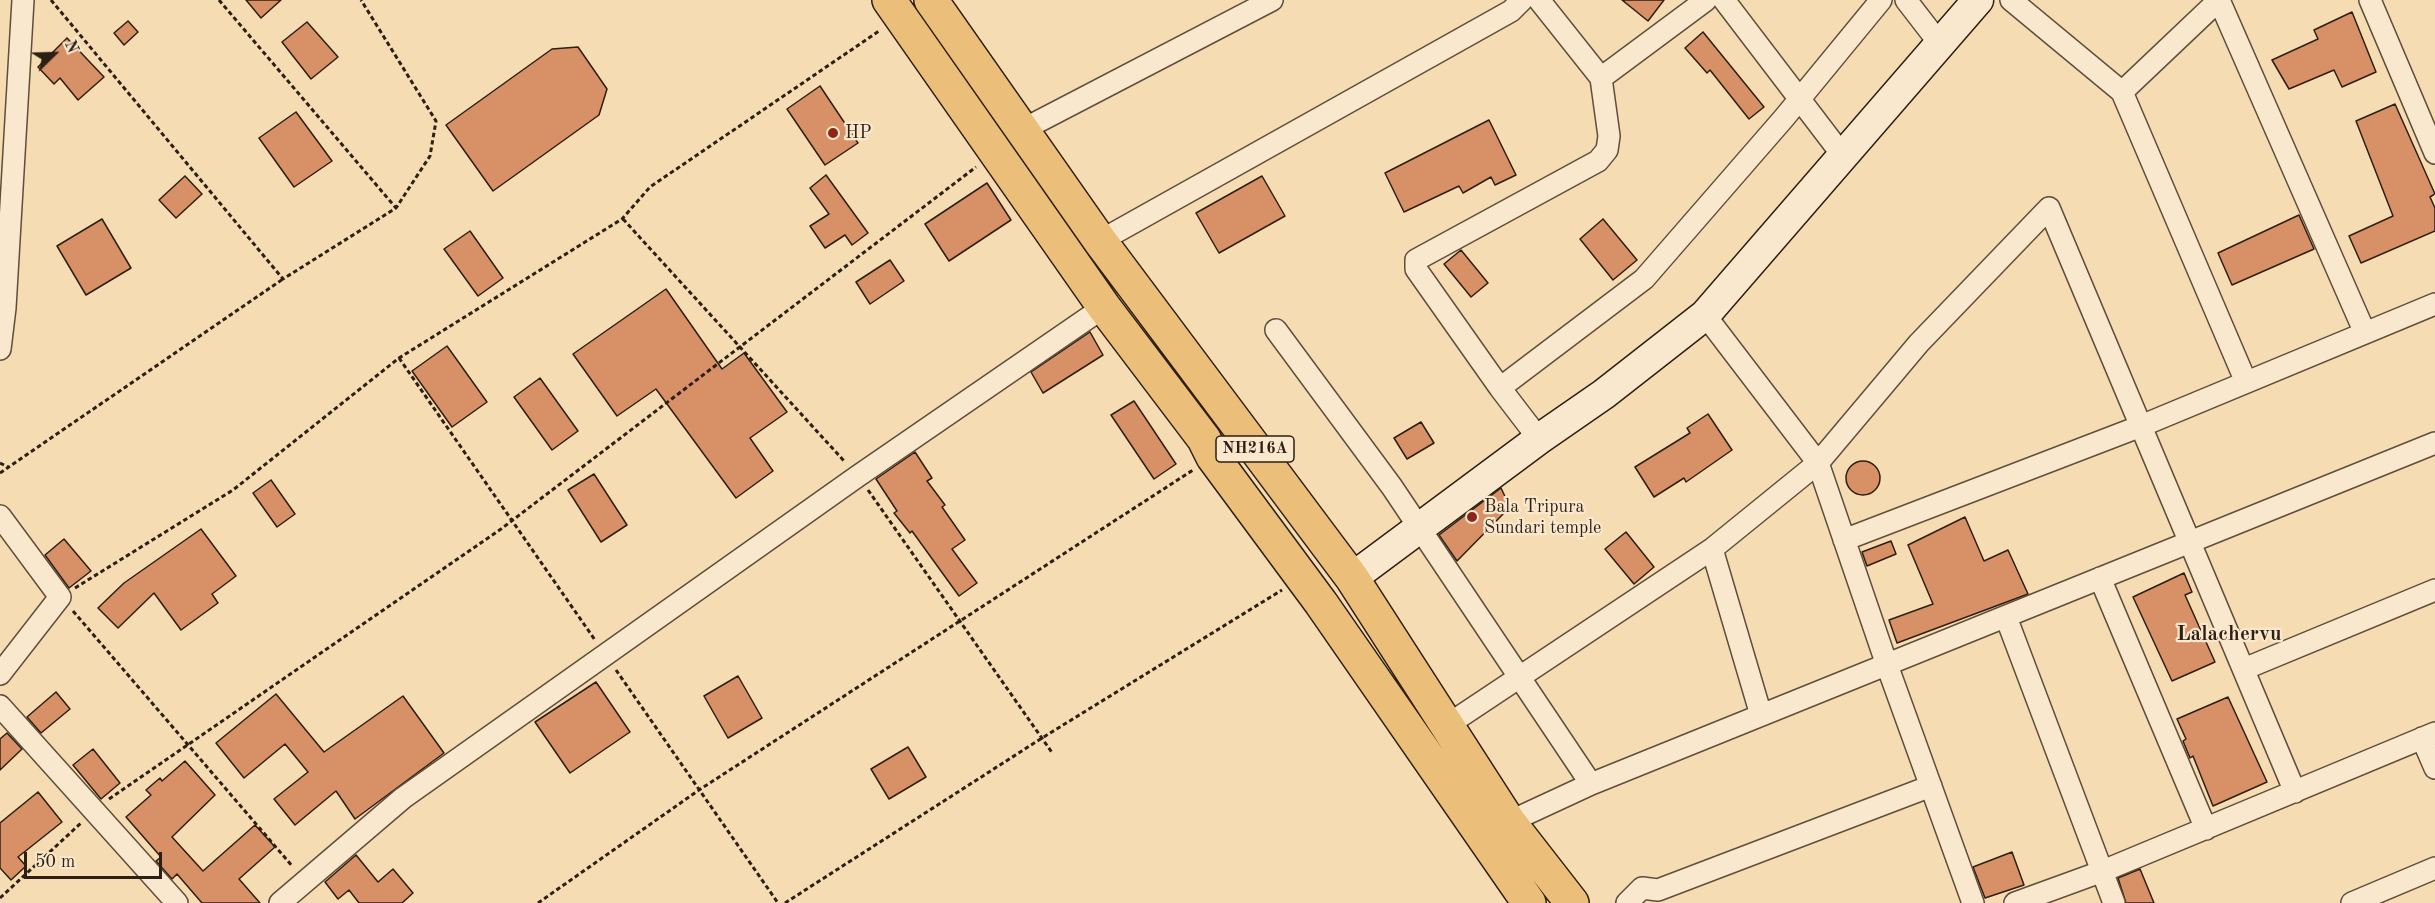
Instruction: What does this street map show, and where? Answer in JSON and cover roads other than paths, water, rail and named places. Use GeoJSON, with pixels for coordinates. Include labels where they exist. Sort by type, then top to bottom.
{"type":"FeatureCollection","features":[{"type":"Feature","properties":{"kind":"highway","name":"NH216A"},"geometry":{"type":"LineString","coordinates":[[935,1],[1100,241],[1352,578],[1509,822],[1572,903]]}},
{"type":"Feature","properties":{"kind":"highway","name":"NH216A"},"geometry":{"type":"LineString","coordinates":[[895,8],[994,153],[1104,307],[1204,440],[1213,457],[1311,591],[1529,903]]}},
{"type":"Feature","properties":{"kind":"main road"},"geometry":{"type":"LineString","coordinates":[[1352,578],[1539,439],[1604,394],[1705,315],[1978,0]]}},
{"type":"Feature","properties":{"kind":"street"},"geometry":{"type":"LineString","coordinates":[[0,349],[6,308],[7,161],[23,0]]}},
{"type":"Feature","properties":{"kind":"street"},"geometry":{"type":"LineString","coordinates":[[1024,129],[1272,0]]}},
{"type":"Feature","properties":{"kind":"street"},"geometry":{"type":"LineString","coordinates":[[1100,241],[1512,11],[1522,0]]}},
{"type":"Feature","properties":{"kind":"street"},"geometry":{"type":"LineString","coordinates":[[1539,0],[1601,78],[1609,136],[1607,150],[1598,161],[1416,260],[1416,269],[1539,439]]}},
{"type":"Feature","properties":{"kind":"street"},"geometry":{"type":"LineString","coordinates":[[1601,78],[1706,0]]}},
{"type":"Feature","properties":{"kind":"street"},"geometry":{"type":"LineString","coordinates":[[1724,0],[1843,156]]}},
{"type":"Feature","properties":{"kind":"street"},"geometry":{"type":"LineString","coordinates":[[1500,388],[1644,279],[1881,0]]}},
{"type":"Feature","properties":{"kind":"street"},"geometry":{"type":"LineString","coordinates":[[1906,0],[1940,44]]}},
{"type":"Feature","properties":{"kind":"street"},"geometry":{"type":"LineString","coordinates":[[2011,0],[2122,92],[2246,382]]}},
{"type":"Feature","properties":{"kind":"street"},"geometry":{"type":"LineString","coordinates":[[2122,92],[2219,0],[2365,333]]}},
{"type":"Feature","properties":{"kind":"street"},"geometry":{"type":"LineString","coordinates":[[2370,0],[2435,153]]}},
{"type":"Feature","properties":{"kind":"street"},"geometry":{"type":"LineString","coordinates":[[1446,726],[1712,549],[1818,464],[1919,343],[2049,208],[2295,792]]}},
{"type":"Feature","properties":{"kind":"street"},"geometry":{"type":"LineString","coordinates":[[1844,540],[2141,426],[2435,304]]}},
{"type":"Feature","properties":{"kind":"street"},"geometry":{"type":"LineString","coordinates":[[280,903],[403,798],[606,657],[626,640],[858,476],[1104,307]]}},
{"type":"Feature","properties":{"kind":"street"},"geometry":{"type":"LineString","coordinates":[[1705,315],[1818,464],[1887,665],[1973,903]]}},
{"type":"Feature","properties":{"kind":"street"},"geometry":{"type":"LineString","coordinates":[[1276,330],[1420,528],[1591,784]]}},
{"type":"Feature","properties":{"kind":"street"},"geometry":{"type":"LineString","coordinates":[[1509,822],[1591,784],[2100,578],[2433,451]]}},
{"type":"Feature","properties":{"kind":"street"},"geometry":{"type":"LineString","coordinates":[[0,516],[60,597],[0,674]]}},
{"type":"Feature","properties":{"kind":"street"},"geometry":{"type":"LineString","coordinates":[[1712,549],[1761,715]]}},
{"type":"Feature","properties":{"kind":"street"},"geometry":{"type":"LineString","coordinates":[[1311,591],[1352,578]]}},
{"type":"Feature","properties":{"kind":"street"},"geometry":{"type":"LineString","coordinates":[[2100,578],[2206,829]]}},
{"type":"Feature","properties":{"kind":"street"},"geometry":{"type":"LineString","coordinates":[[2244,669],[2435,590]]}},
{"type":"Feature","properties":{"kind":"street"},"geometry":{"type":"LineString","coordinates":[[2006,617],[2114,903]]}},
{"type":"Feature","properties":{"kind":"street"},"geometry":{"type":"LineString","coordinates":[[0,706],[177,903]]}},
{"type":"Feature","properties":{"kind":"street"},"geometry":{"type":"LineString","coordinates":[[2015,903],[2103,871],[2428,736],[2435,768]]}},
{"type":"Feature","properties":{"kind":"street"},"geometry":{"type":"LineString","coordinates":[[1627,903],[1642,888],[1658,890],[1931,786]]}},
{"type":"Feature","properties":{"kind":"street"},"geometry":{"type":"LineString","coordinates":[[2352,903],[2435,868]]}},
{"type":"Feature","properties":{"kind":"place","name":"HP"},"geometry":{"type":"Point","coordinates":[833,133]}},
{"type":"Feature","properties":{"kind":"place","name":"Bala Tripura Sundari temple"},"geometry":{"type":"Point","coordinates":[1472,517]}},
{"type":"Feature","properties":{"kind":"district","name":"Lalachervu"},"geometry":{"type":"Point","coordinates":[2229,634]}}]}
